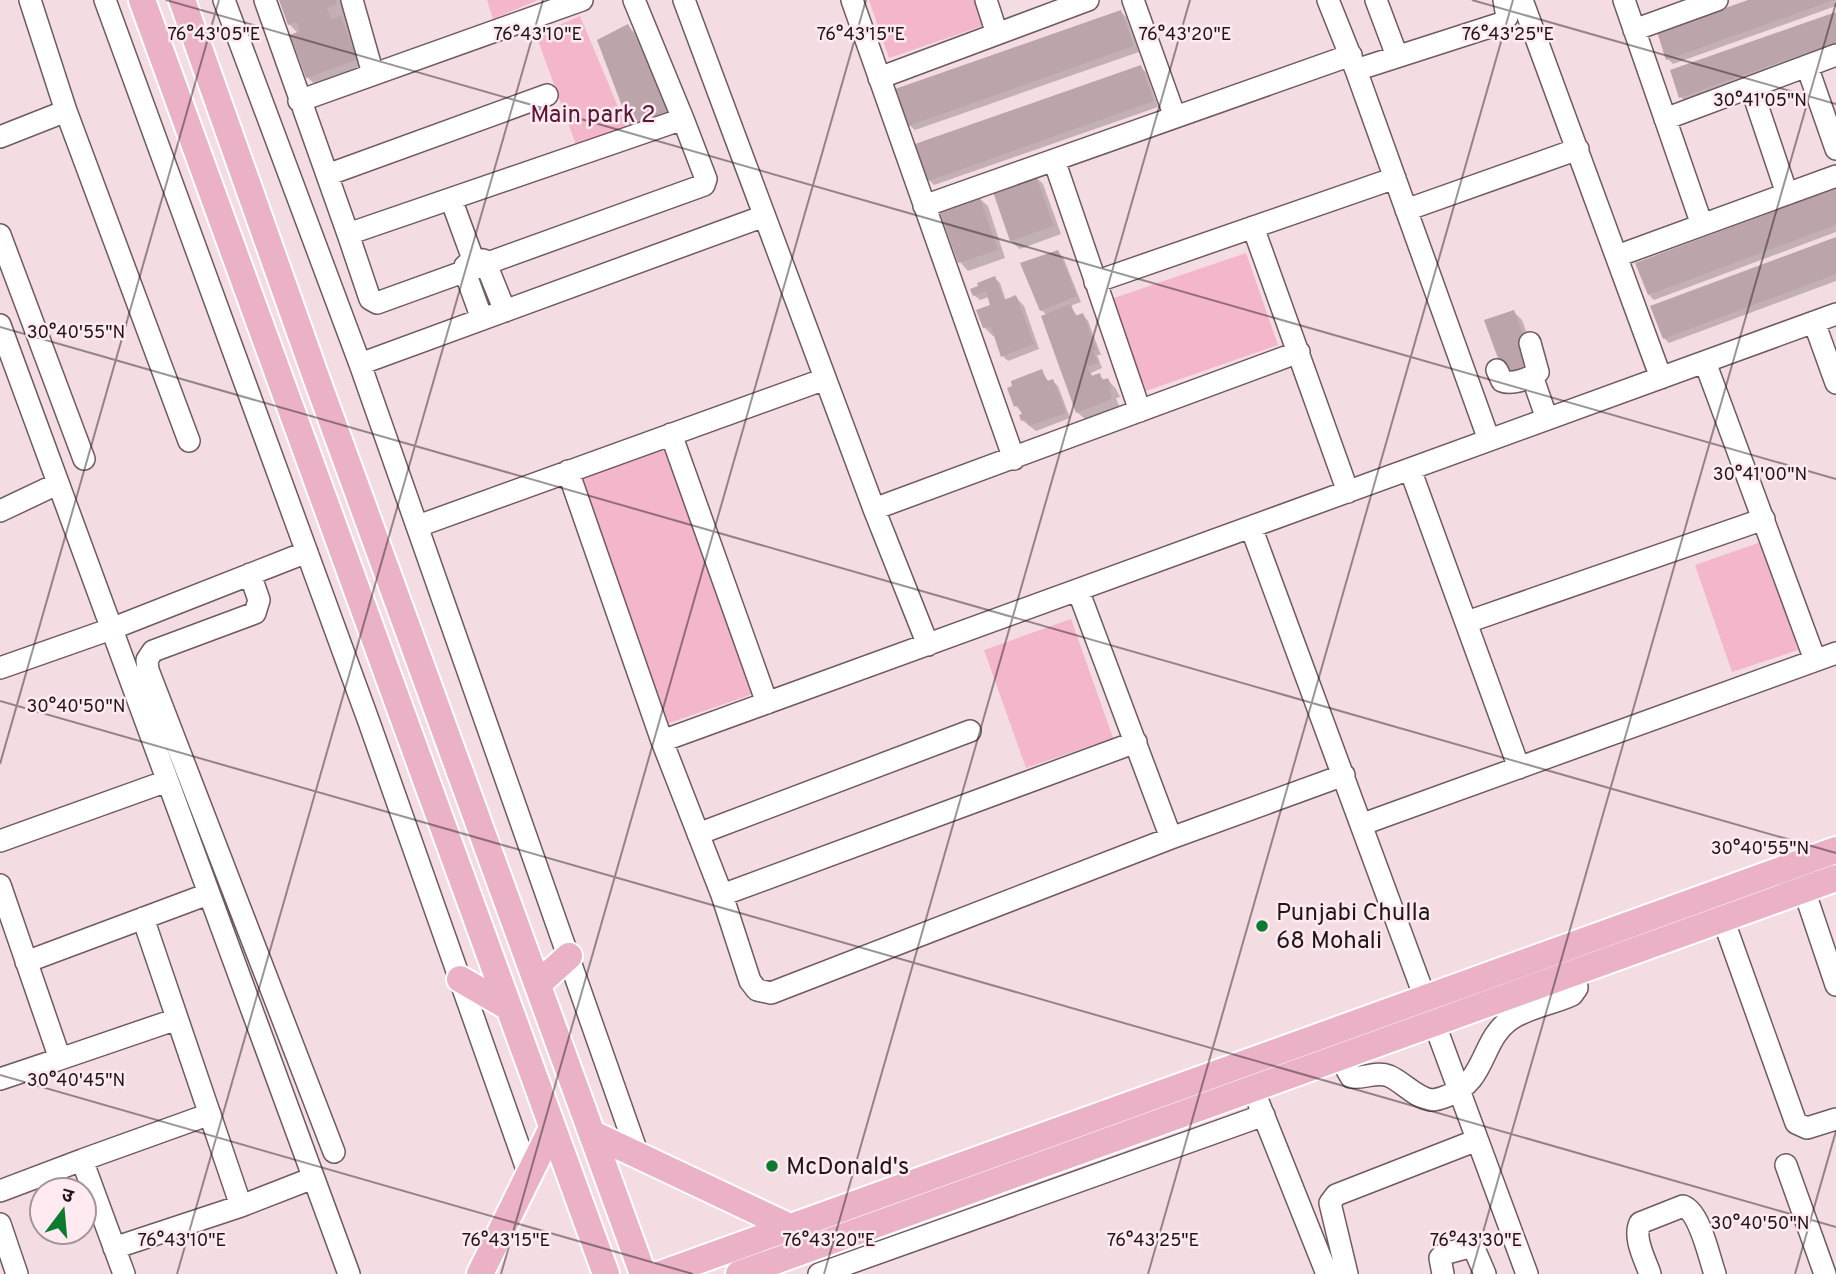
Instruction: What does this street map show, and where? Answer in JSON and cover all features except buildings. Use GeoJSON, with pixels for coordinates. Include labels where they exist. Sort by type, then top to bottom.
{"type":"FeatureCollection","features":[{"type":"Feature","properties":{"kind":"main road"},"geometry":{"type":"LineString","coordinates":[[142,0],[606,1274]]}},
{"type":"Feature","properties":{"kind":"main road"},"geometry":{"type":"LineString","coordinates":[[182,0],[317,380],[643,1274]]}},
{"type":"Feature","properties":{"kind":"main road"},"geometry":{"type":"LineString","coordinates":[[738,1274],[795,1240],[1344,1026],[1836,850]]}},
{"type":"Feature","properties":{"kind":"main road"},"geometry":{"type":"LineString","coordinates":[[661,1274],[795,1240],[1252,1088],[1836,878]]}},
{"type":"Feature","properties":{"kind":"main road"},"geometry":{"type":"LineString","coordinates":[[538,984],[569,956]]}},
{"type":"Feature","properties":{"kind":"main road"},"geometry":{"type":"LineString","coordinates":[[460,979],[508,1007]]}},
{"type":"Feature","properties":{"kind":"main road"},"geometry":{"type":"LineString","coordinates":[[480,1274],[552,1128]]}},
{"type":"Feature","properties":{"kind":"main road"},"geometry":{"type":"LineString","coordinates":[[593,1134],[638,1155],[795,1240]]}},
{"type":"Feature","properties":{"kind":"street"},"geometry":{"type":"LineString","coordinates":[[30,0],[66,111],[188,442]]}},
{"type":"Feature","properties":{"kind":"street"},"geometry":{"type":"LineString","coordinates":[[105,0],[307,552],[529,1175]]}},
{"type":"Feature","properties":{"kind":"street"},"geometry":{"type":"LineString","coordinates":[[224,0],[360,364],[638,1155]]}},
{"type":"Feature","properties":{"kind":"street"},"geometry":{"type":"LineString","coordinates":[[265,0],[370,299],[374,303],[706,183],[634,0]]}},
{"type":"Feature","properties":{"kind":"street"},"geometry":{"type":"LineString","coordinates":[[352,0],[372,69]]}},
{"type":"Feature","properties":{"kind":"street"},"geometry":{"type":"LineString","coordinates":[[297,95],[551,3],[582,0]]}},
{"type":"Feature","properties":{"kind":"street"},"geometry":{"type":"LineString","coordinates":[[684,0],[874,509],[928,645]]}},
{"type":"Feature","properties":{"kind":"street"},"geometry":{"type":"LineString","coordinates":[[852,0],[1014,459]]}},
{"type":"Feature","properties":{"kind":"street"},"geometry":{"type":"LineString","coordinates":[[986,0],[997,34]]}},
{"type":"Feature","properties":{"kind":"street"},"geometry":{"type":"LineString","coordinates":[[878,78],[1088,0]]}},
{"type":"Feature","properties":{"kind":"street"},"geometry":{"type":"LineString","coordinates":[[1133,0],[1175,117]]}},
{"type":"Feature","properties":{"kind":"street"},"geometry":{"type":"LineString","coordinates":[[1328,0],[1354,62],[1489,440]]}},
{"type":"Feature","properties":{"kind":"street"},"geometry":{"type":"LineString","coordinates":[[1376,0],[1397,56]]}},
{"type":"Feature","properties":{"kind":"street"},"geometry":{"type":"LineString","coordinates":[[924,206],[1175,117],[1354,62],[1397,56],[1502,23],[1507,16],[1504,0]]}},
{"type":"Feature","properties":{"kind":"street"},"geometry":{"type":"LineString","coordinates":[[1522,0],[1661,378]]}},
{"type":"Feature","properties":{"kind":"street"},"geometry":{"type":"LineString","coordinates":[[1624,0],[1702,225]]}},
{"type":"Feature","properties":{"kind":"street"},"geometry":{"type":"LineString","coordinates":[[1634,30],[1717,0]]}},
{"type":"Feature","properties":{"kind":"street"},"geometry":{"type":"LineString","coordinates":[[1665,119],[1836,55]]}},
{"type":"Feature","properties":{"kind":"street"},"geometry":{"type":"LineString","coordinates":[[1807,65],[1836,149]]}},
{"type":"Feature","properties":{"kind":"street"},"geometry":{"type":"LineString","coordinates":[[1751,87],[1787,194]]}},
{"type":"Feature","properties":{"kind":"street"},"geometry":{"type":"LineString","coordinates":[[327,175],[547,95]]}},
{"type":"Feature","properties":{"kind":"street"},"geometry":{"type":"LineString","coordinates":[[0,137],[66,111]]}},
{"type":"Feature","properties":{"kind":"street"},"geometry":{"type":"LineString","coordinates":[[348,234],[683,119]]}},
{"type":"Feature","properties":{"kind":"street"},"geometry":{"type":"LineString","coordinates":[[1406,210],[1578,149]]}},
{"type":"Feature","properties":{"kind":"street"},"geometry":{"type":"LineString","coordinates":[[1054,160],[1140,411]]}},
{"type":"Feature","properties":{"kind":"street"},"geometry":{"type":"LineString","coordinates":[[1617,256],[1836,176]]}},
{"type":"Feature","properties":{"kind":"street"},"geometry":{"type":"LineString","coordinates":[[1095,282],[1395,178]]}},
{"type":"Feature","properties":{"kind":"street"},"geometry":{"type":"LineString","coordinates":[[451,198],[475,265],[482,319]]}},
{"type":"Feature","properties":{"kind":"street"},"geometry":{"type":"LineString","coordinates":[[360,364],[764,216]]}},
{"type":"Feature","properties":{"kind":"street"},"geometry":{"type":"LineString","coordinates":[[1253,227],[1348,492]]}},
{"type":"Feature","properties":{"kind":"street"},"geometry":{"type":"LineString","coordinates":[[0,235],[84,459]]}},
{"type":"Feature","properties":{"kind":"street"},"geometry":{"type":"LineString","coordinates":[[475,265],[505,311]]}},
{"type":"Feature","properties":{"kind":"street"},"geometry":{"type":"LineString","coordinates":[[662,741],[1836,314]]}},
{"type":"Feature","properties":{"kind":"street"},"geometry":{"type":"LineString","coordinates":[[1814,322],[1836,383]]}},
{"type":"Feature","properties":{"kind":"street"},"geometry":{"type":"LineString","coordinates":[[0,325],[349,1274]]}},
{"type":"Feature","properties":{"kind":"street"},"geometry":{"type":"LineString","coordinates":[[1497,369],[1505,383],[1538,372],[1530,343]]}},
{"type":"Feature","properties":{"kind":"street"},"geometry":{"type":"LineString","coordinates":[[874,509],[1299,352]]}},
{"type":"Feature","properties":{"kind":"street"},"geometry":{"type":"LineString","coordinates":[[1705,362],[1815,660]]}},
{"type":"Feature","properties":{"kind":"street"},"geometry":{"type":"LineString","coordinates":[[1532,376],[1547,419]]}},
{"type":"Feature","properties":{"kind":"street"},"geometry":{"type":"LineString","coordinates":[[418,526],[825,379]]}},
{"type":"Feature","properties":{"kind":"street"},"geometry":{"type":"LineString","coordinates":[[671,434],[768,703]]}},
{"type":"Feature","properties":{"kind":"street"},"geometry":{"type":"LineString","coordinates":[[1410,469],[1519,768]]}},
{"type":"Feature","properties":{"kind":"street"},"geometry":{"type":"LineString","coordinates":[[568,471],[662,741],[722,895],[750,981],[757,990],[771,993],[1171,838],[1344,775]]}},
{"type":"Feature","properties":{"kind":"street"},"geometry":{"type":"LineString","coordinates":[[0,511],[57,484]]}},
{"type":"Feature","properties":{"kind":"street"},"geometry":{"type":"LineString","coordinates":[[1467,622],[1764,519]]}},
{"type":"Feature","properties":{"kind":"street"},"geometry":{"type":"LineString","coordinates":[[1251,527],[1363,824],[1527,1274]]}},
{"type":"Feature","properties":{"kind":"street"},"geometry":{"type":"LineString","coordinates":[[0,668],[111,629],[307,552]]}},
{"type":"Feature","properties":{"kind":"street"},"geometry":{"type":"LineString","coordinates":[[250,575],[259,600],[255,613],[153,651],[147,660],[148,670],[334,1152]]}},
{"type":"Feature","properties":{"kind":"street"},"geometry":{"type":"LineString","coordinates":[[1078,590],[1171,838]]}},
{"type":"Feature","properties":{"kind":"street"},"geometry":{"type":"LineString","coordinates":[[1363,824],[1836,653]]}},
{"type":"Feature","properties":{"kind":"street"},"geometry":{"type":"LineString","coordinates":[[698,834],[970,731]]}},
{"type":"Feature","properties":{"kind":"street"},"geometry":{"type":"LineString","coordinates":[[722,895],[1136,742]]}},
{"type":"Feature","properties":{"kind":"street"},"geometry":{"type":"LineString","coordinates":[[0,841],[167,781]]}},
{"type":"Feature","properties":{"kind":"street"},"geometry":{"type":"LineString","coordinates":[[0,885],[60,1059]]}},
{"type":"Feature","properties":{"kind":"street"},"geometry":{"type":"LineString","coordinates":[[1804,890],[1836,985]]}},
{"type":"Feature","properties":{"kind":"street"},"geometry":{"type":"LineString","coordinates":[[26,962],[208,894]]}},
{"type":"Feature","properties":{"kind":"street"},"geometry":{"type":"LineString","coordinates":[[143,918],[241,1206]]}},
{"type":"Feature","properties":{"kind":"street"},"geometry":{"type":"LineString","coordinates":[[1723,919],[1796,1123],[1807,1128],[1836,1119]]}},
{"type":"Feature","properties":{"kind":"street"},"geometry":{"type":"LineString","coordinates":[[1344,1026],[1349,1054],[1348,1070],[1355,1078],[1382,1074],[1390,1076],[1432,1100],[1459,1092],[1470,1083],[1499,1031],[1510,1020],[1572,995],[1577,988],[1573,944]]}},
{"type":"Feature","properties":{"kind":"street"},"geometry":{"type":"LineString","coordinates":[[0,1079],[177,1019]]}},
{"type":"Feature","properties":{"kind":"street"},"geometry":{"type":"LineString","coordinates":[[1252,1088],[1327,1274]]}},
{"type":"Feature","properties":{"kind":"street"},"geometry":{"type":"LineString","coordinates":[[289,1113],[314,1102]]}},
{"type":"Feature","properties":{"kind":"street"},"geometry":{"type":"LineString","coordinates":[[0,1191],[210,1114]]}},
{"type":"Feature","properties":{"kind":"street"},"geometry":{"type":"LineString","coordinates":[[819,1274],[1264,1115]]}},
{"type":"Feature","properties":{"kind":"street"},"geometry":{"type":"LineString","coordinates":[[1346,1274],[1330,1203],[1336,1195],[1477,1140]]}},
{"type":"Feature","properties":{"kind":"street"},"geometry":{"type":"LineString","coordinates":[[82,1160],[124,1274]]}},
{"type":"Feature","properties":{"kind":"street"},"geometry":{"type":"LineString","coordinates":[[1786,1165],[1825,1274]]}},
{"type":"Feature","properties":{"kind":"street"},"geometry":{"type":"LineString","coordinates":[[114,1248],[241,1206],[313,1178]]}},
{"type":"Feature","properties":{"kind":"street"},"geometry":{"type":"LineString","coordinates":[[1650,1274],[1637,1229],[1640,1223],[1683,1206],[1689,1209],[1696,1219],[1715,1274]]}},
{"type":"Feature","properties":{"kind":"street"},"geometry":{"type":"LineString","coordinates":[[0,1224],[11,1272]]}},
{"type":"Feature","properties":{"kind":"street"},"geometry":{"type":"LineString","coordinates":[[786,1274],[795,1240]]}},
{"type":"Feature","properties":{"kind":"street"},"geometry":{"type":"LineString","coordinates":[[1443,1274],[1440,1258],[1444,1254],[1473,1247],[1485,1274]]}},
{"type":"Feature","properties":{"kind":"green space"},"geometry":{"type":"Polygon","coordinates":[[[487,0],[538,0],[493,19],[487,0]]]}},
{"type":"Feature","properties":{"kind":"green space"},"geometry":{"type":"Polygon","coordinates":[[[869,0],[976,0],[985,25],[889,58],[869,0]]]}},
{"type":"Feature","properties":{"kind":"green space","name":"Main park 2"},"geometry":{"type":"Polygon","coordinates":[[[580,16],[629,133],[578,150],[536,35],[580,16]]]}},
{"type":"Feature","properties":{"kind":"green space"},"geometry":{"type":"Polygon","coordinates":[[[1246,253],[1278,345],[1143,392],[1111,299],[1246,253]]]}},
{"type":"Feature","properties":{"kind":"green space"},"geometry":{"type":"Polygon","coordinates":[[[665,449],[753,694],[666,724],[578,480],[665,449]]]}},
{"type":"Feature","properties":{"kind":"green space"},"geometry":{"type":"Polygon","coordinates":[[[1761,542],[1798,650],[1732,672],[1695,565],[1761,542]]]}},
{"type":"Feature","properties":{"kind":"green space"},"geometry":{"type":"Polygon","coordinates":[[[1071,619],[1113,738],[1026,768],[984,650],[1071,619]]]}},
{"type":"Feature","properties":{"kind":"place","name":"Punjabi Chulla 68 Mohali"},"geometry":{"type":"Point","coordinates":[1262,926]}},
{"type":"Feature","properties":{"kind":"place","name":"McDonald's"},"geometry":{"type":"Point","coordinates":[772,1166]}}]}
